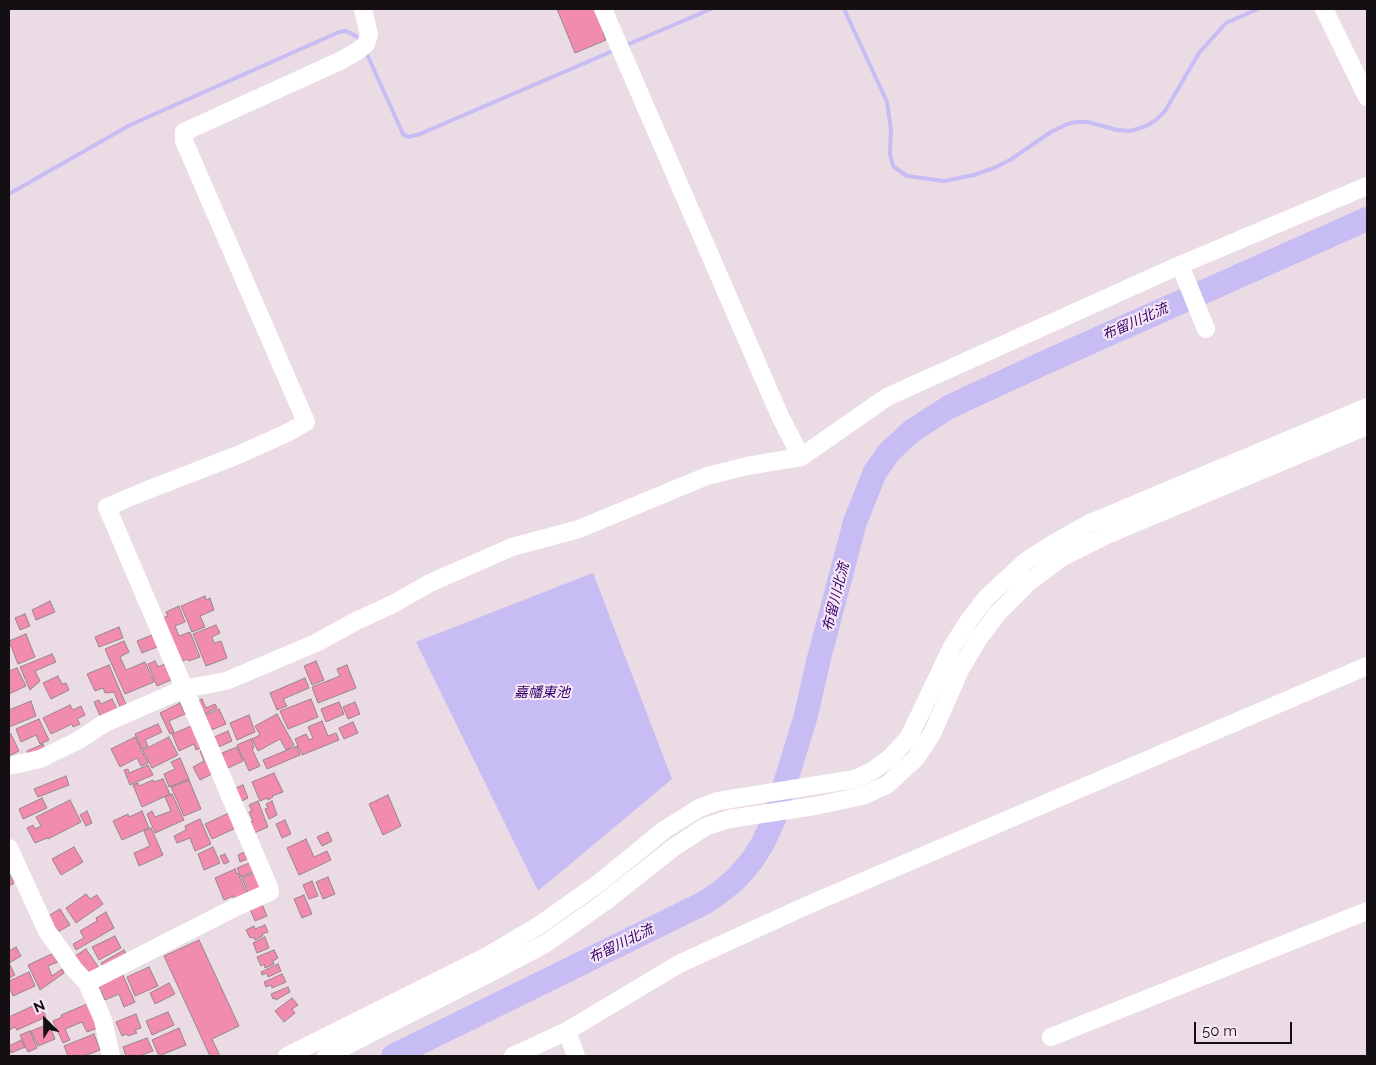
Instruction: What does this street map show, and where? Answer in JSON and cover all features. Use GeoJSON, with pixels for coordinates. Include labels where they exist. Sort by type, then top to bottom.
{"type":"FeatureCollection","features":[{"type":"Feature","properties":{"kind":"street"},"geometry":{"type":"LineString","coordinates":[[87,983],[236,907],[270,892],[107,507],[238,455],[289,432],[306,422],[184,141],[184,132],[342,60],[359,50],[366,44],[369,34],[363,9]]}},
{"type":"Feature","properties":{"kind":"street"},"geometry":{"type":"LineString","coordinates":[[602,9],[776,407],[801,457]]}},
{"type":"Feature","properties":{"kind":"street"},"geometry":{"type":"LineString","coordinates":[[1324,9],[1367,97]]}},
{"type":"Feature","properties":{"kind":"street"},"geometry":{"type":"LineString","coordinates":[[9,766],[40,759],[80,740],[103,724],[183,689],[226,682],[316,643],[430,583],[512,547],[579,529],[707,476],[747,466],[801,457],[887,397],[1182,270],[1367,186]]}},
{"type":"Feature","properties":{"kind":"street"},"geometry":{"type":"LineString","coordinates":[[1182,270],[1206,329]]}},
{"type":"Feature","properties":{"kind":"street"},"geometry":{"type":"LineString","coordinates":[[287,1056],[489,955],[538,926],[599,883],[664,830],[699,808],[718,801],[855,779],[872,771],[890,758],[909,737],[952,646],[969,620],[987,597],[1026,561],[1090,523],[1367,407]]}},
{"type":"Feature","properties":{"kind":"street"},"geometry":{"type":"LineString","coordinates":[[326,1056],[494,972],[545,944],[606,901],[673,848],[705,827],[728,819],[815,806],[862,796],[887,784],[916,758],[932,734],[960,670],[979,638],[998,613],[1029,582],[1061,558],[1107,534],[1367,426]]}},
{"type":"Feature","properties":{"kind":"street"},"geometry":{"type":"LineString","coordinates":[[513,1056],[566,1031],[679,964],[808,905],[1367,666]]}},
{"type":"Feature","properties":{"kind":"street"},"geometry":{"type":"LineString","coordinates":[[9,848],[47,931],[74,969],[87,983],[103,1020],[111,1056]]}},
{"type":"Feature","properties":{"kind":"street"},"geometry":{"type":"LineString","coordinates":[[1051,1037],[1367,911]]}},
{"type":"Feature","properties":{"kind":"street"},"geometry":{"type":"LineString","coordinates":[[566,1031],[576,1056]]}},
{"type":"Feature","properties":{"kind":"water","name":"嘉幡東池"},"geometry":{"type":"Polygon","coordinates":[[[593,573],[672,779],[538,891],[416,642],[593,573]]]}},
{"type":"Feature","properties":{"kind":"building"},"geometry":{"type":"Polygon","coordinates":[[[557,9],[598,9],[607,32],[603,33],[606,40],[575,53],[557,9]]]}},
{"type":"Feature","properties":{"kind":"building"},"geometry":{"type":"Polygon","coordinates":[[[205,596],[206,600],[210,598],[214,610],[200,616],[205,627],[192,632],[181,606],[205,596]]]}},
{"type":"Feature","properties":{"kind":"building"},"geometry":{"type":"Polygon","coordinates":[[[50,601],[55,612],[36,620],[32,610],[50,601]]]}},
{"type":"Feature","properties":{"kind":"building"},"geometry":{"type":"Polygon","coordinates":[[[179,606],[185,622],[175,626],[179,636],[190,632],[200,657],[175,664],[158,620],[168,616],[166,612],[179,606]]]}},
{"type":"Feature","properties":{"kind":"building"},"geometry":{"type":"Polygon","coordinates":[[[25,614],[30,626],[20,630],[15,618],[25,614]]]}},
{"type":"Feature","properties":{"kind":"building"},"geometry":{"type":"Polygon","coordinates":[[[216,625],[220,633],[212,637],[214,643],[221,641],[227,658],[206,666],[193,634],[216,625]]]}},
{"type":"Feature","properties":{"kind":"building"},"geometry":{"type":"Polygon","coordinates":[[[119,627],[123,638],[99,647],[95,637],[119,627]]]}},
{"type":"Feature","properties":{"kind":"building"},"geometry":{"type":"Polygon","coordinates":[[[157,633],[162,645],[142,653],[137,641],[157,633]]]}},
{"type":"Feature","properties":{"kind":"building"},"geometry":{"type":"Polygon","coordinates":[[[26,634],[35,657],[18,664],[9,641],[26,634]]]}},
{"type":"Feature","properties":{"kind":"building"},"geometry":{"type":"Polygon","coordinates":[[[124,641],[129,652],[120,657],[126,670],[145,662],[154,682],[125,694],[105,649],[124,641]]]}},
{"type":"Feature","properties":{"kind":"building"},"geometry":{"type":"Polygon","coordinates":[[[52,654],[56,662],[35,671],[40,681],[30,690],[20,667],[52,654]]]}},
{"type":"Feature","properties":{"kind":"building"},"geometry":{"type":"Polygon","coordinates":[[[155,661],[158,667],[169,662],[175,675],[170,677],[171,680],[157,686],[148,664],[155,661]]]}},
{"type":"Feature","properties":{"kind":"building"},"geometry":{"type":"Polygon","coordinates":[[[316,661],[324,680],[312,685],[304,666],[316,661]]]}},
{"type":"Feature","properties":{"kind":"building"},"geometry":{"type":"Polygon","coordinates":[[[109,665],[128,709],[122,712],[114,692],[105,693],[103,688],[95,691],[87,674],[109,665]]]}},
{"type":"Feature","properties":{"kind":"building"},"geometry":{"type":"Polygon","coordinates":[[[347,665],[356,688],[318,703],[312,687],[340,676],[337,669],[347,665]]]}},
{"type":"Feature","properties":{"kind":"building"},"geometry":{"type":"Polygon","coordinates":[[[17,668],[26,686],[9,694],[9,671],[17,668]]]}},
{"type":"Feature","properties":{"kind":"building"},"geometry":{"type":"Polygon","coordinates":[[[58,676],[62,684],[66,683],[69,690],[51,699],[43,683],[58,676]]]}},
{"type":"Feature","properties":{"kind":"building"},"geometry":{"type":"Polygon","coordinates":[[[305,678],[309,688],[283,699],[287,706],[277,710],[270,693],[305,678]]]}},
{"type":"Feature","properties":{"kind":"building"},"geometry":{"type":"Polygon","coordinates":[[[112,699],[118,711],[101,718],[94,702],[99,700],[101,704],[112,699]]]}},
{"type":"Feature","properties":{"kind":"building"},"geometry":{"type":"Polygon","coordinates":[[[202,699],[206,708],[215,704],[217,708],[200,716],[194,703],[202,699]]]}},
{"type":"Feature","properties":{"kind":"building"},"geometry":{"type":"Polygon","coordinates":[[[311,699],[318,717],[288,729],[280,711],[311,699]]]}},
{"type":"Feature","properties":{"kind":"building"},"geometry":{"type":"Polygon","coordinates":[[[31,701],[36,716],[9,727],[9,710],[31,701]]]}},
{"type":"Feature","properties":{"kind":"building"},"geometry":{"type":"Polygon","coordinates":[[[339,702],[344,714],[326,722],[321,709],[339,702]]]}},
{"type":"Feature","properties":{"kind":"building"},"geometry":{"type":"Polygon","coordinates":[[[355,702],[360,714],[348,719],[343,707],[355,702]]]}},
{"type":"Feature","properties":{"kind":"building"},"geometry":{"type":"Polygon","coordinates":[[[180,703],[185,714],[169,721],[174,732],[170,734],[160,713],[180,703]]]}},
{"type":"Feature","properties":{"kind":"building"},"geometry":{"type":"Polygon","coordinates":[[[70,705],[73,710],[81,706],[85,715],[77,719],[80,724],[73,727],[72,724],[51,734],[43,718],[70,705]]]}},
{"type":"Feature","properties":{"kind":"building"},"geometry":{"type":"Polygon","coordinates":[[[219,709],[226,724],[204,733],[198,718],[219,709]]]}},
{"type":"Feature","properties":{"kind":"building"},"geometry":{"type":"Polygon","coordinates":[[[277,714],[294,745],[286,750],[280,739],[258,751],[252,739],[260,735],[255,726],[277,714]]]}},
{"type":"Feature","properties":{"kind":"building"},"geometry":{"type":"Polygon","coordinates":[[[249,715],[255,732],[237,740],[230,723],[249,715]]]}},
{"type":"Feature","properties":{"kind":"building"},"geometry":{"type":"Polygon","coordinates":[[[39,719],[49,740],[40,744],[36,735],[21,742],[16,729],[39,719]]]}},
{"type":"Feature","properties":{"kind":"building"},"geometry":{"type":"Polygon","coordinates":[[[322,721],[328,736],[336,733],[339,740],[302,755],[295,739],[306,734],[309,740],[313,738],[308,727],[322,721]]]}},
{"type":"Feature","properties":{"kind":"building"},"geometry":{"type":"Polygon","coordinates":[[[353,722],[358,733],[344,739],[339,728],[353,722]]]}},
{"type":"Feature","properties":{"kind":"building"},"geometry":{"type":"Polygon","coordinates":[[[158,724],[162,732],[145,740],[148,746],[142,749],[135,734],[158,724]]]}},
{"type":"Feature","properties":{"kind":"building"},"geometry":{"type":"Polygon","coordinates":[[[196,724],[205,746],[196,750],[194,744],[179,751],[172,734],[196,724]]]}},
{"type":"Feature","properties":{"kind":"building"},"geometry":{"type":"Polygon","coordinates":[[[228,731],[232,741],[216,748],[212,738],[228,731]]]}},
{"type":"Feature","properties":{"kind":"building"},"geometry":{"type":"Polygon","coordinates":[[[11,734],[19,751],[9,756],[9,736],[11,734]]]}},
{"type":"Feature","properties":{"kind":"building"},"geometry":{"type":"Polygon","coordinates":[[[135,737],[148,763],[141,766],[137,758],[120,767],[111,749],[135,737]]]}},
{"type":"Feature","properties":{"kind":"building"},"geometry":{"type":"Polygon","coordinates":[[[169,737],[178,755],[152,768],[143,750],[169,737]]]}},
{"type":"Feature","properties":{"kind":"building"},"geometry":{"type":"Polygon","coordinates":[[[251,739],[254,748],[252,749],[260,766],[249,771],[237,745],[251,739]]]}},
{"type":"Feature","properties":{"kind":"building"},"geometry":{"type":"Polygon","coordinates":[[[43,744],[46,752],[30,759],[27,751],[43,744]]]}},
{"type":"Feature","properties":{"kind":"building"},"geometry":{"type":"Polygon","coordinates":[[[297,746],[300,755],[267,769],[263,760],[297,746]]]}},
{"type":"Feature","properties":{"kind":"building"},"geometry":{"type":"Polygon","coordinates":[[[237,747],[243,761],[224,770],[217,755],[237,747]]]}},
{"type":"Feature","properties":{"kind":"building"},"geometry":{"type":"Polygon","coordinates":[[[207,748],[212,774],[200,780],[193,767],[204,761],[200,751],[207,748]]]}},
{"type":"Feature","properties":{"kind":"building"},"geometry":{"type":"Polygon","coordinates":[[[180,758],[189,779],[169,787],[164,774],[175,769],[171,762],[180,758]]]}},
{"type":"Feature","properties":{"kind":"building"},"geometry":{"type":"Polygon","coordinates":[[[148,765],[153,775],[130,785],[124,770],[128,769],[129,773],[148,765]]]}},
{"type":"Feature","properties":{"kind":"building"},"geometry":{"type":"Polygon","coordinates":[[[274,773],[283,792],[272,796],[268,800],[267,798],[260,801],[252,782],[274,773]]]}},
{"type":"Feature","properties":{"kind":"building"},"geometry":{"type":"Polygon","coordinates":[[[66,776],[69,785],[38,797],[34,789],[66,776]]]}},
{"type":"Feature","properties":{"kind":"building"},"geometry":{"type":"Polygon","coordinates":[[[163,779],[170,794],[142,807],[133,785],[138,783],[139,786],[153,780],[154,782],[163,779]]]}},
{"type":"Feature","properties":{"kind":"building"},"geometry":{"type":"Polygon","coordinates":[[[189,780],[201,809],[184,816],[171,787],[189,780]]]}},
{"type":"Feature","properties":{"kind":"building"},"geometry":{"type":"Polygon","coordinates":[[[243,785],[248,798],[237,803],[231,790],[243,785]]]}},
{"type":"Feature","properties":{"kind":"building"},"geometry":{"type":"Polygon","coordinates":[[[172,794],[184,820],[155,833],[147,814],[152,811],[155,817],[171,811],[165,797],[172,794]]]}},
{"type":"Feature","properties":{"kind":"building"},"geometry":{"type":"Polygon","coordinates":[[[388,795],[401,826],[383,835],[369,804],[388,795]]]}},
{"type":"Feature","properties":{"kind":"building"},"geometry":{"type":"Polygon","coordinates":[[[42,798],[47,808],[23,819],[19,809],[42,798]]]}},
{"type":"Feature","properties":{"kind":"building"},"geometry":{"type":"Polygon","coordinates":[[[70,800],[81,822],[48,839],[35,843],[27,828],[33,825],[35,829],[41,826],[36,817],[70,800]]]}},
{"type":"Feature","properties":{"kind":"building"},"geometry":{"type":"Polygon","coordinates":[[[258,801],[268,827],[252,834],[248,823],[253,821],[249,812],[252,811],[249,805],[258,801]]]}},
{"type":"Feature","properties":{"kind":"building"},"geometry":{"type":"Polygon","coordinates":[[[272,801],[277,815],[269,819],[265,809],[268,808],[266,804],[272,801]]]}},
{"type":"Feature","properties":{"kind":"building"},"geometry":{"type":"Polygon","coordinates":[[[87,811],[92,823],[86,826],[80,815],[87,811]]]}},
{"type":"Feature","properties":{"kind":"building"},"geometry":{"type":"Polygon","coordinates":[[[142,811],[149,828],[122,840],[113,821],[128,814],[129,817],[142,811]]]}},
{"type":"Feature","properties":{"kind":"building"},"geometry":{"type":"Polygon","coordinates":[[[231,812],[238,827],[212,839],[205,824],[231,812]]]}},
{"type":"Feature","properties":{"kind":"building"},"geometry":{"type":"Polygon","coordinates":[[[200,819],[211,844],[195,851],[190,838],[177,843],[174,836],[186,830],[185,826],[200,819]]]}},
{"type":"Feature","properties":{"kind":"building"},"geometry":{"type":"Polygon","coordinates":[[[285,820],[291,834],[282,838],[276,824],[285,820]]]}},
{"type":"Feature","properties":{"kind":"building"},"geometry":{"type":"Polygon","coordinates":[[[151,828],[163,855],[139,866],[134,853],[150,846],[144,831],[151,828]]]}},
{"type":"Feature","properties":{"kind":"building"},"geometry":{"type":"Polygon","coordinates":[[[328,832],[332,841],[322,846],[317,837],[328,832]]]}},
{"type":"Feature","properties":{"kind":"building"},"geometry":{"type":"Polygon","coordinates":[[[306,839],[314,857],[327,851],[331,860],[299,875],[287,848],[306,839]]]}},
{"type":"Feature","properties":{"kind":"building"},"geometry":{"type":"Polygon","coordinates":[[[74,847],[83,862],[61,875],[52,859],[74,847]]]}},
{"type":"Feature","properties":{"kind":"building"},"geometry":{"type":"Polygon","coordinates":[[[213,847],[220,863],[204,870],[198,854],[213,847]]]}},
{"type":"Feature","properties":{"kind":"building"},"geometry":{"type":"Polygon","coordinates":[[[249,850],[252,857],[240,862],[238,855],[249,850]]]}},
{"type":"Feature","properties":{"kind":"building"},"geometry":{"type":"Polygon","coordinates":[[[225,854],[229,862],[224,864],[220,856],[225,854]]]}},
{"type":"Feature","properties":{"kind":"building"},"geometry":{"type":"Polygon","coordinates":[[[254,861],[257,870],[241,877],[237,868],[254,861]]]}},
{"type":"Feature","properties":{"kind":"building"},"geometry":{"type":"Polygon","coordinates":[[[235,869],[247,894],[234,899],[233,896],[224,900],[215,878],[235,869]]]}},
{"type":"Feature","properties":{"kind":"building"},"geometry":{"type":"Polygon","coordinates":[[[258,871],[266,888],[249,895],[242,878],[258,871]]]}},
{"type":"Feature","properties":{"kind":"building"},"geometry":{"type":"Polygon","coordinates":[[[9,873],[14,883],[9,886],[9,873]]]}},
{"type":"Feature","properties":{"kind":"building"},"geometry":{"type":"Polygon","coordinates":[[[328,877],[335,894],[323,899],[316,882],[328,877]]]}},
{"type":"Feature","properties":{"kind":"building"},"geometry":{"type":"Polygon","coordinates":[[[312,881],[318,896],[309,899],[303,885],[312,881]]]}},
{"type":"Feature","properties":{"kind":"building"},"geometry":{"type":"Polygon","coordinates":[[[86,894],[90,899],[97,895],[103,904],[76,923],[66,908],[86,894]]]}},
{"type":"Feature","properties":{"kind":"building"},"geometry":{"type":"Polygon","coordinates":[[[304,895],[312,914],[302,918],[294,899],[304,895]]]}},
{"type":"Feature","properties":{"kind":"building"},"geometry":{"type":"Polygon","coordinates":[[[262,904],[267,916],[255,921],[250,909],[262,904]]]}},
{"type":"Feature","properties":{"kind":"building"},"geometry":{"type":"Polygon","coordinates":[[[60,909],[70,925],[58,932],[48,916],[60,909]]]}},
{"type":"Feature","properties":{"kind":"building"},"geometry":{"type":"Polygon","coordinates":[[[106,912],[114,928],[76,950],[73,944],[84,938],[80,931],[97,921],[96,918],[106,912]]]}},
{"type":"Feature","properties":{"kind":"building"},"geometry":{"type":"Polygon","coordinates":[[[265,925],[268,932],[255,940],[253,937],[250,938],[246,930],[254,926],[255,929],[265,925]]]}},
{"type":"Feature","properties":{"kind":"building"},"geometry":{"type":"Polygon","coordinates":[[[115,936],[121,948],[99,960],[92,947],[115,936]]]}},
{"type":"Feature","properties":{"kind":"building"},"geometry":{"type":"Polygon","coordinates":[[[265,937],[269,948],[257,953],[253,943],[265,937]]]}},
{"type":"Feature","properties":{"kind":"building"},"geometry":{"type":"Polygon","coordinates":[[[199,940],[239,1026],[212,1039],[220,1056],[210,1056],[164,956],[199,940]]]}},
{"type":"Feature","properties":{"kind":"building"},"geometry":{"type":"Polygon","coordinates":[[[16,947],[21,956],[9,963],[9,951],[16,947]]]}},
{"type":"Feature","properties":{"kind":"building"},"geometry":{"type":"Polygon","coordinates":[[[86,949],[99,968],[88,975],[75,956],[86,949]]]}},
{"type":"Feature","properties":{"kind":"building"},"geometry":{"type":"Polygon","coordinates":[[[124,950],[129,958],[106,971],[101,963],[124,950]]]}},
{"type":"Feature","properties":{"kind":"building"},"geometry":{"type":"Polygon","coordinates":[[[274,950],[278,958],[273,961],[274,964],[265,968],[264,964],[261,966],[257,957],[274,950]]]}},
{"type":"Feature","properties":{"kind":"building"},"geometry":{"type":"Polygon","coordinates":[[[56,952],[60,961],[48,966],[52,976],[62,969],[64,973],[40,990],[28,965],[56,952]]]}},
{"type":"Feature","properties":{"kind":"building"},"geometry":{"type":"Polygon","coordinates":[[[9,963],[15,975],[9,978],[9,963]]]}},
{"type":"Feature","properties":{"kind":"building"},"geometry":{"type":"Polygon","coordinates":[[[278,964],[281,971],[268,977],[267,973],[262,975],[261,972],[278,964]]]}},
{"type":"Feature","properties":{"kind":"building"},"geometry":{"type":"Polygon","coordinates":[[[149,967],[158,986],[135,996],[127,977],[149,967]]]}},
{"type":"Feature","properties":{"kind":"building"},"geometry":{"type":"Polygon","coordinates":[[[121,971],[135,1002],[124,1007],[119,994],[105,1000],[97,982],[121,971]]]}},
{"type":"Feature","properties":{"kind":"building"},"geometry":{"type":"Polygon","coordinates":[[[29,972],[35,986],[13,996],[9,981],[29,972]]]}},
{"type":"Feature","properties":{"kind":"building"},"geometry":{"type":"Polygon","coordinates":[[[282,974],[286,982],[272,988],[271,985],[266,987],[264,982],[282,974]]]}},
{"type":"Feature","properties":{"kind":"building"},"geometry":{"type":"Polygon","coordinates":[[[169,983],[175,994],[155,1004],[150,993],[169,983]]]}},
{"type":"Feature","properties":{"kind":"building"},"geometry":{"type":"Polygon","coordinates":[[[288,987],[290,992],[276,1000],[275,998],[273,999],[271,994],[288,987]]]}},
{"type":"Feature","properties":{"kind":"building"},"geometry":{"type":"Polygon","coordinates":[[[292,998],[298,1005],[292,1009],[295,1013],[284,1022],[275,1011],[292,998]]]}},
{"type":"Feature","properties":{"kind":"building"},"geometry":{"type":"Polygon","coordinates":[[[39,1003],[46,1017],[17,1030],[15,1027],[9,1030],[9,1017],[39,1003]]]}},
{"type":"Feature","properties":{"kind":"building"},"geometry":{"type":"Polygon","coordinates":[[[87,1004],[98,1028],[87,1032],[82,1022],[65,1029],[70,1040],[63,1043],[53,1021],[62,1017],[61,1015],[87,1004]]]}},
{"type":"Feature","properties":{"kind":"building"},"geometry":{"type":"Polygon","coordinates":[[[168,1012],[174,1025],[152,1035],[146,1021],[168,1012]]]}},
{"type":"Feature","properties":{"kind":"building"},"geometry":{"type":"Polygon","coordinates":[[[136,1014],[141,1028],[135,1030],[137,1033],[122,1036],[116,1022],[136,1014]]]}},
{"type":"Feature","properties":{"kind":"building"},"geometry":{"type":"Polygon","coordinates":[[[49,1024],[55,1039],[38,1046],[31,1031],[49,1024]]]}},
{"type":"Feature","properties":{"kind":"building"},"geometry":{"type":"Polygon","coordinates":[[[179,1028],[186,1045],[159,1056],[152,1040],[179,1028]]]}},
{"type":"Feature","properties":{"kind":"building"},"geometry":{"type":"Polygon","coordinates":[[[30,1031],[37,1048],[28,1052],[20,1035],[30,1031]]]}},
{"type":"Feature","properties":{"kind":"building"},"geometry":{"type":"Polygon","coordinates":[[[94,1034],[100,1050],[84,1056],[68,1056],[64,1046],[94,1034]]]}},
{"type":"Feature","properties":{"kind":"building"},"geometry":{"type":"Polygon","coordinates":[[[147,1038],[153,1051],[139,1056],[126,1056],[123,1047],[147,1038]]]}},
{"type":"Feature","properties":{"kind":"building"},"geometry":{"type":"Polygon","coordinates":[[[21,1040],[25,1047],[11,1053],[9,1046],[21,1040]]]}},
{"type":"Feature","properties":{"kind":"waterway"},"geometry":{"type":"LineString","coordinates":[[624,46],[711,9]]}},
{"type":"Feature","properties":{"kind":"waterway"},"geometry":{"type":"LineString","coordinates":[[844,9],[887,102],[891,130],[890,154],[893,166],[907,176],[944,181],[974,175],[994,168],[1067,124],[1088,122],[1117,130],[1131,131],[1146,126],[1165,111],[1199,53],[1226,23],[1258,9]]}},
{"type":"Feature","properties":{"kind":"waterway"},"geometry":{"type":"LineString","coordinates":[[9,194],[130,125],[339,32],[346,31],[361,41]]}},
{"type":"Feature","properties":{"kind":"waterway"},"geometry":{"type":"LineString","coordinates":[[366,52],[403,134],[408,137],[420,134],[615,50]]}},
{"type":"Feature","properties":{"kind":"waterway","name":"布留川北流"},"geometry":{"type":"LineString","coordinates":[[393,1056],[704,903],[737,878],[753,859],[774,819],[805,719],[855,522],[875,472],[889,452],[912,431],[949,407],[1367,219]]}}]}
